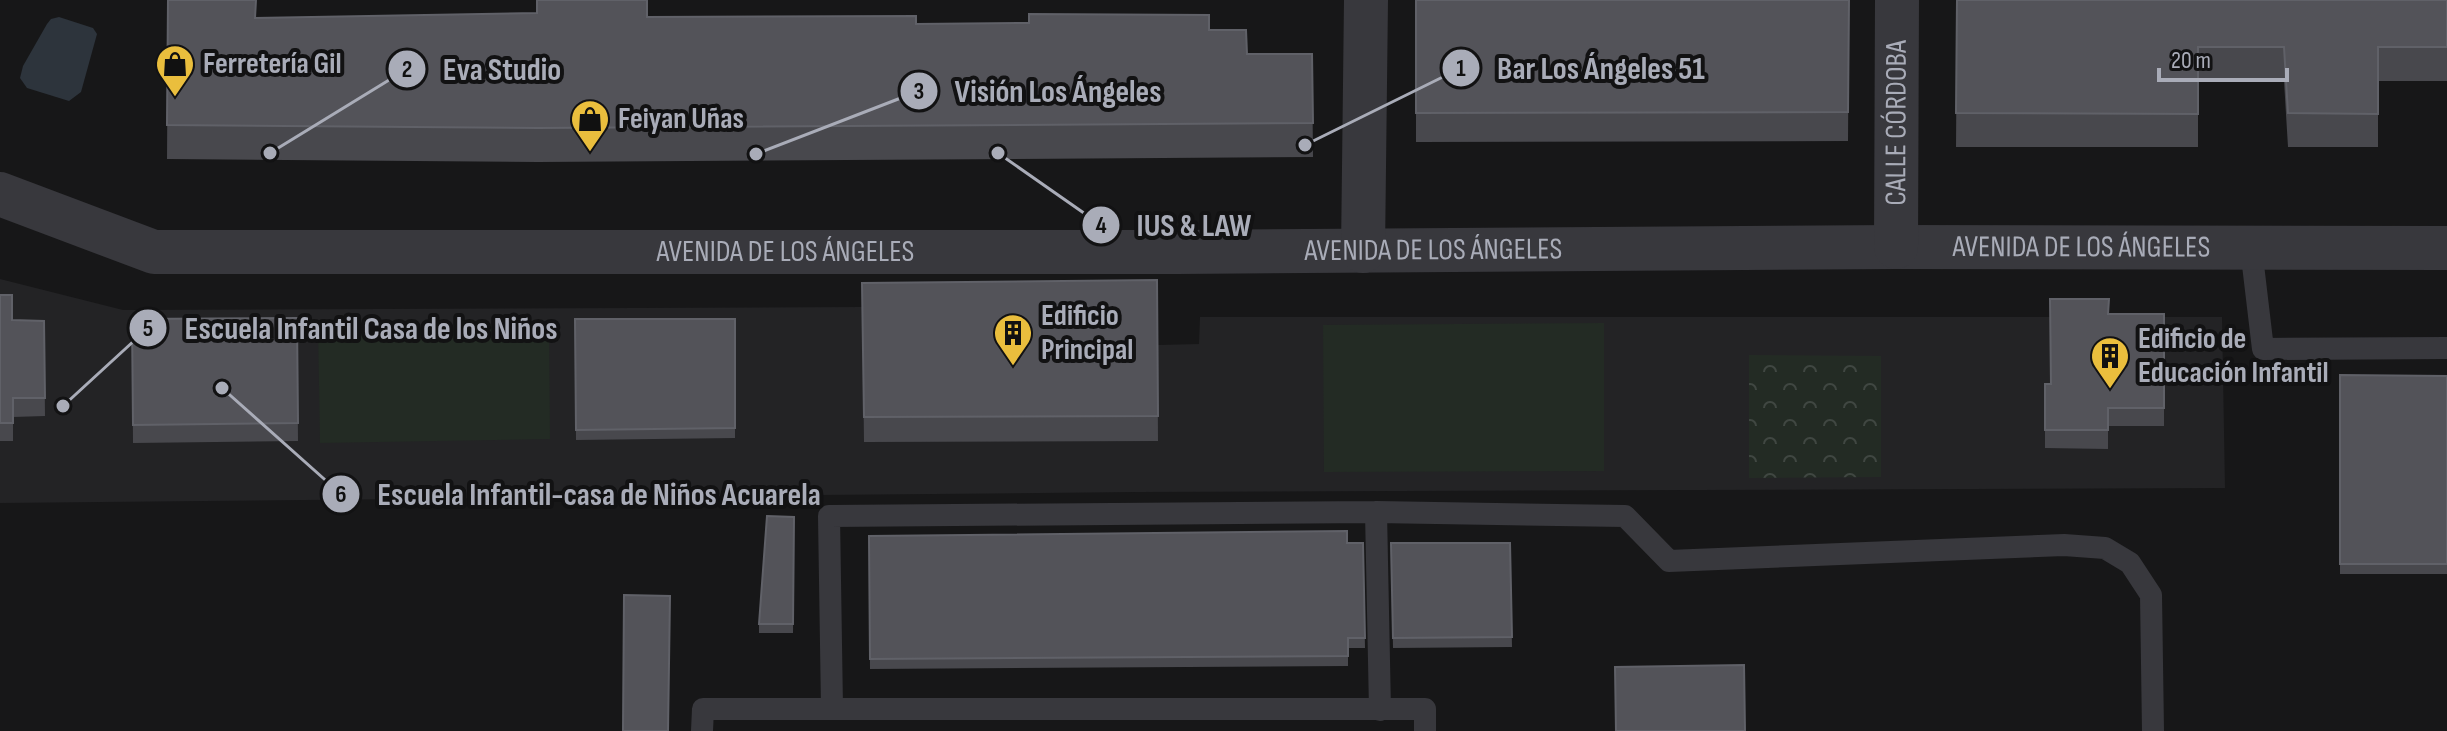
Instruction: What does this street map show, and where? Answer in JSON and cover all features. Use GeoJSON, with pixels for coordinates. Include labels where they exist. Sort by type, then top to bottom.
{"type":"FeatureCollection","features":[{"type":"Feature","properties":{"kind":"street"},"geometry":{"type":"LineString","coordinates":[[1363,251],[1366,0]]}},
{"type":"Feature","properties":{"kind":"street","name":"CALLE CÓRDOBA"},"geometry":{"type":"LineString","coordinates":[[1896,247],[1897,0]]}},
{"type":"Feature","properties":{"kind":"street","name":"AVENIDA DE LOS ÁNGELES"},"geometry":{"type":"LineString","coordinates":[[0,194],[154,252],[2447,248]]}},
{"type":"Feature","properties":{"kind":"lane"},"geometry":{"type":"LineString","coordinates":[[2251,248],[2263,349],[2447,348]]}},
{"type":"Feature","properties":{"kind":"lane"},"geometry":{"type":"LineString","coordinates":[[832,708],[829,516],[1376,512],[1625,516],[1669,561],[2064,545],[2105,548],[2130,563],[2151,595],[2153,731]]}},
{"type":"Feature","properties":{"kind":"lane"},"geometry":{"type":"LineString","coordinates":[[1376,512],[1380,710]]}},
{"type":"Feature","properties":{"kind":"lane"},"geometry":{"type":"LineString","coordinates":[[702,731],[703,709],[832,708],[1425,709],[1425,731]]}},
{"type":"Feature","properties":{"kind":"shaded area"},"geometry":{"type":"Polygon","coordinates":[[[59,17],[93,28],[97,34],[81,92],[69,101],[27,88],[20,78],[23,66],[47,24],[59,17]]]}},
{"type":"Feature","properties":{"kind":"shaded area"},"geometry":{"type":"Polygon","coordinates":[[[0,279],[123,310],[862,307],[1158,345],[1199,344],[1200,317],[2222,317],[2225,488],[1136,492],[0,503],[0,279]]]}},
{"type":"Feature","properties":{"kind":"green space"},"geometry":{"type":"Polygon","coordinates":[[[1604,323],[1604,471],[1324,472],[1323,325],[1604,323]]]}},
{"type":"Feature","properties":{"kind":"green space"},"geometry":{"type":"Polygon","coordinates":[[[549,324],[550,439],[320,443],[318,327],[549,324]]]}},
{"type":"Feature","properties":{"kind":"green space"},"geometry":{"type":"Polygon","coordinates":[[[1749,355],[1881,356],[1881,477],[1749,478],[1749,355]]]}},
{"type":"Feature","properties":{"kind":"building"},"geometry":{"type":"Polygon","coordinates":[[[168,0],[256,0],[255,18],[537,13],[537,0],[647,0],[647,17],[916,16],[916,24],[1029,23],[1029,14],[1209,15],[1209,30],[1246,30],[1247,54],[1312,54],[1313,123],[538,128],[167,125],[168,0]]]}},
{"type":"Feature","properties":{"kind":"building"},"geometry":{"type":"Polygon","coordinates":[[[1416,0],[1849,0],[1848,112],[1416,113],[1416,0]]]}},
{"type":"Feature","properties":{"kind":"building"},"geometry":{"type":"Polygon","coordinates":[[[1957,0],[2447,0],[2447,47],[2378,47],[2378,114],[2288,113],[2284,47],[2198,47],[2198,114],[1956,113],[1957,0]]]}},
{"type":"Feature","properties":{"kind":"building","name":"Edificio Principal"},"geometry":{"type":"Polygon","coordinates":[[[1157,280],[1158,416],[864,417],[862,283],[1157,280]]]}},
{"type":"Feature","properties":{"kind":"building"},"geometry":{"type":"Polygon","coordinates":[[[0,295],[12,295],[12,320],[44,321],[45,398],[13,398],[13,423],[0,423],[0,295]]]}},
{"type":"Feature","properties":{"kind":"building","name":"Edificio de Educación Infantil"},"geometry":{"type":"Polygon","coordinates":[[[2050,299],[2109,299],[2108,314],[2164,314],[2164,408],[2108,408],[2108,430],[2045,430],[2045,384],[2051,384],[2050,299]]]}},
{"type":"Feature","properties":{"kind":"building"},"geometry":{"type":"Polygon","coordinates":[[[297,318],[298,423],[133,425],[132,319],[297,318]]]}},
{"type":"Feature","properties":{"kind":"building"},"geometry":{"type":"Polygon","coordinates":[[[575,319],[735,319],[735,428],[576,430],[575,319]]]}},
{"type":"Feature","properties":{"kind":"building"},"geometry":{"type":"Polygon","coordinates":[[[2340,375],[2447,376],[2447,564],[2340,564],[2340,375]]]}},
{"type":"Feature","properties":{"kind":"building"},"geometry":{"type":"Polygon","coordinates":[[[767,516],[794,517],[793,624],[759,624],[767,516]]]}},
{"type":"Feature","properties":{"kind":"building"},"geometry":{"type":"Polygon","coordinates":[[[1347,531],[1347,543],[1363,543],[1365,638],[1348,638],[1348,656],[870,659],[869,536],[1347,531]]]}},
{"type":"Feature","properties":{"kind":"building"},"geometry":{"type":"Polygon","coordinates":[[[1391,543],[1510,543],[1512,637],[1393,638],[1391,543]]]}},
{"type":"Feature","properties":{"kind":"building"},"geometry":{"type":"Polygon","coordinates":[[[624,595],[670,596],[668,731],[623,731],[624,595]]]}},
{"type":"Feature","properties":{"kind":"building"},"geometry":{"type":"Polygon","coordinates":[[[1744,665],[1745,731],[1616,731],[1615,667],[1744,665]]]}},
{"type":"Feature","properties":{"kind":"place","name":"Ferretería Gil"},"geometry":{"type":"Point","coordinates":[175,98]}},
{"type":"Feature","properties":{"kind":"place","name":"Bar Los Ángeles 51"},"geometry":{"type":"Point","coordinates":[1305,145]}},
{"type":"Feature","properties":{"kind":"place","name":"Eva Studio"},"geometry":{"type":"Point","coordinates":[270,153]}},
{"type":"Feature","properties":{"kind":"place","name":"Feiyan Uñas"},"geometry":{"type":"Point","coordinates":[590,153]}},
{"type":"Feature","properties":{"kind":"place","name":"IUS & LAW"},"geometry":{"type":"Point","coordinates":[998,153]}},
{"type":"Feature","properties":{"kind":"place","name":"Visión Los Ángeles"},"geometry":{"type":"Point","coordinates":[756,154]}},
{"type":"Feature","properties":{"kind":"place","name":"Edificio Principal"},"geometry":{"type":"Point","coordinates":[1013,367]}},
{"type":"Feature","properties":{"kind":"place","name":"Escuela Infantil-casa de Niños Acuarela"},"geometry":{"type":"Point","coordinates":[222,388]}},
{"type":"Feature","properties":{"kind":"place","name":"Edificio de Educación Infantil"},"geometry":{"type":"Point","coordinates":[2110,390]}},
{"type":"Feature","properties":{"kind":"place","name":"Escuela Infantil Casa de los Niños"},"geometry":{"type":"Point","coordinates":[63,406]}}]}
